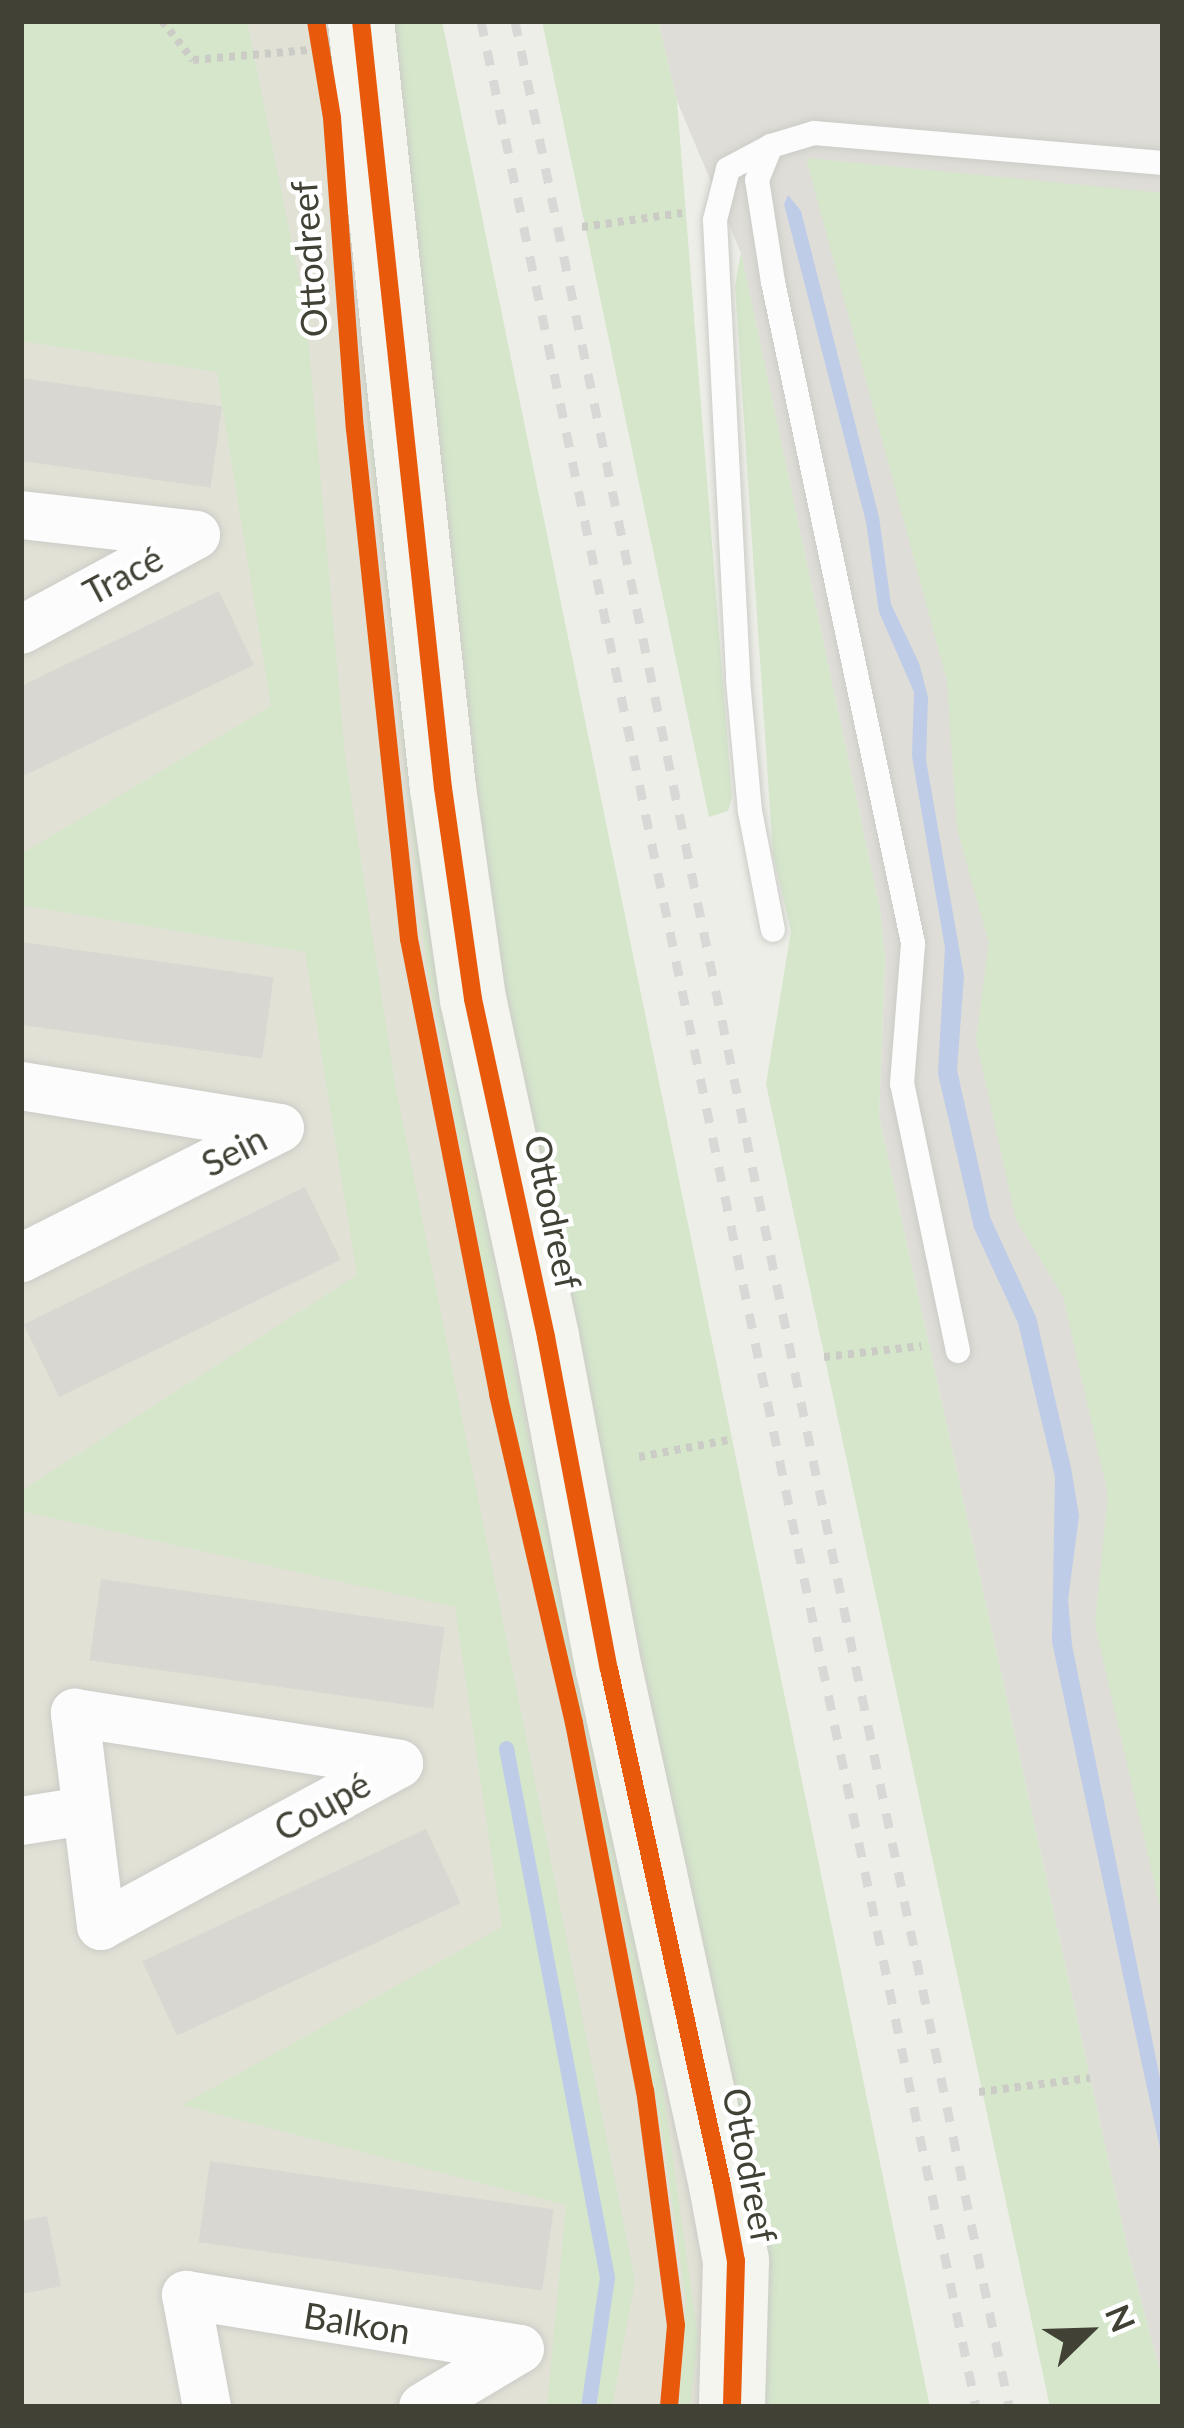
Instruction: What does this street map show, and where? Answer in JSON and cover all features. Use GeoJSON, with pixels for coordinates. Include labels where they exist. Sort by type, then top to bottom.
{"type":"FeatureCollection","features":[{"type":"Feature","properties":{"kind":"street","name":"Ottodreef"},"geometry":{"type":"LineString","coordinates":[[332,42],[473,999],[736,2261],[732,2407]]}},
{"type":"Feature","properties":{"kind":"street","name":"Tracé"},"geometry":{"type":"LineString","coordinates":[[21,515],[196,535],[21,630]]}},
{"type":"Feature","properties":{"kind":"street","name":"Sein"},"geometry":{"type":"LineString","coordinates":[[21,1086],[280,1128],[21,1258]]}},
{"type":"Feature","properties":{"kind":"street","name":"Coupé"},"geometry":{"type":"LineString","coordinates":[[75,1713],[398,1764],[101,1927],[84,1811],[75,1713]]}},
{"type":"Feature","properties":{"kind":"street"},"geometry":{"type":"LineString","coordinates":[[21,1821],[84,1811]]}},
{"type":"Feature","properties":{"kind":"street","name":"Balkon"},"geometry":{"type":"LineString","coordinates":[[194,2404],[186,2295],[520,2349],[423,2407]]}},
{"type":"Feature","properties":{"kind":"lane"},"geometry":{"type":"LineString","coordinates":[[773,930],[750,811],[738,680],[715,220],[728,169],[771,146],[814,133],[1163,163]]}},
{"type":"Feature","properties":{"kind":"lane"},"geometry":{"type":"LineString","coordinates":[[771,146],[757,180],[913,943],[902,1084],[958,1351]]}},
{"type":"Feature","properties":{"kind":"path"},"geometry":{"type":"LineString","coordinates":[[162,21],[193,60],[332,42]]}},
{"type":"Feature","properties":{"kind":"path"},"geometry":{"type":"LineString","coordinates":[[583,227],[686,212]]}},
{"type":"Feature","properties":{"kind":"path"},"geometry":{"type":"LineString","coordinates":[[824,1357],[929,1345]]}},
{"type":"Feature","properties":{"kind":"path"},"geometry":{"type":"LineString","coordinates":[[639,1457],[734,1439]]}},
{"type":"Feature","properties":{"kind":"path"},"geometry":{"type":"LineString","coordinates":[[979,2092],[1090,2078]]}},
{"type":"Feature","properties":{"kind":"shaded area"},"geometry":{"type":"Polygon","coordinates":[[[21,21],[413,21],[813,2407],[21,2407],[21,21]]]}},
{"type":"Feature","properties":{"kind":"shaded area"},"geometry":{"type":"Polygon","coordinates":[[[658,21],[1163,21],[1163,2383],[1129,2255],[879,1117],[885,959],[880,910],[741,253],[677,101],[658,21]]]}},
{"type":"Feature","properties":{"kind":"green space"},"geometry":{"type":"Polygon","coordinates":[[[21,21],[247,21],[306,314],[345,756],[395,1084],[635,2280],[612,2407],[547,2407],[566,2205],[182,2105],[502,1927],[455,1607],[21,1511],[21,1491],[357,1275],[305,952],[21,905],[21,854],[271,706],[217,372],[21,341],[21,21]]]}},
{"type":"Feature","properties":{"kind":"green space"},"geometry":{"type":"Polygon","coordinates":[[[394,21],[442,21],[930,2407],[762,2407],[768,2359],[752,2192],[493,932],[394,21]]]}},
{"type":"Feature","properties":{"kind":"green space"},"geometry":{"type":"Polygon","coordinates":[[[542,21],[658,21],[677,101],[732,797],[728,811],[709,817],[542,21]]]}},
{"type":"Feature","properties":{"kind":"green space"},"geometry":{"type":"Polygon","coordinates":[[[347,147],[463,1092],[525,1420],[587,1684],[657,2045],[698,2339],[690,2407],[679,2407],[686,2302],[664,2145],[621,1912],[511,1423],[427,969],[369,439],[347,147]]]}},
{"type":"Feature","properties":{"kind":"green space"},"geometry":{"type":"Polygon","coordinates":[[[806,158],[1163,193],[1163,1920],[1095,1625],[1108,1495],[1063,1296],[1016,1220],[976,1039],[989,944],[957,828],[947,681],[806,158]]]}},
{"type":"Feature","properties":{"kind":"green space"},"geometry":{"type":"Polygon","coordinates":[[[741,252],[880,910],[885,958],[879,1117],[1129,2255],[1163,2383],[1163,2407],[1050,2407],[766,1084],[791,931],[773,855],[735,286],[741,252]]]}},
{"type":"Feature","properties":{"kind":"water"},"geometry":{"type":"Polygon","coordinates":[[[788,195],[801,211],[879,517],[891,604],[919,663],[928,697],[926,760],[964,976],[957,1070],[990,1217],[1036,1317],[1071,1468],[1079,1516],[1068,1600],[1072,1645],[1163,2093],[1162,2158],[1052,1642],[1055,1477],[1018,1323],[974,1228],[938,1074],[945,948],[912,756],[914,692],[879,612],[866,522],[784,204],[788,195]]]}},
{"type":"Feature","properties":{"kind":"building"},"geometry":{"type":"Polygon","coordinates":[[[21,378],[222,406],[211,487],[21,461],[21,378]]]}},
{"type":"Feature","properties":{"kind":"building"},"geometry":{"type":"Polygon","coordinates":[[[219,591],[254,665],[21,777],[21,686],[219,591]]]}},
{"type":"Feature","properties":{"kind":"building"},"geometry":{"type":"Polygon","coordinates":[[[21,942],[274,977],[262,1059],[21,1025],[21,942]]]}},
{"type":"Feature","properties":{"kind":"building"},"geometry":{"type":"Polygon","coordinates":[[[305,1187],[341,1260],[59,1397],[24,1324],[305,1187]]]}},
{"type":"Feature","properties":{"kind":"building"},"geometry":{"type":"Polygon","coordinates":[[[101,1579],[445,1627],[433,1708],[90,1660],[101,1579]]]}},
{"type":"Feature","properties":{"kind":"building"},"geometry":{"type":"Polygon","coordinates":[[[426,1829],[461,1903],[177,2036],[142,1961],[426,1829]]]}},
{"type":"Feature","properties":{"kind":"building"},"geometry":{"type":"Polygon","coordinates":[[[210,2161],[554,2209],[542,2290],[199,2242],[210,2161]]]}},
{"type":"Feature","properties":{"kind":"building"},"geometry":{"type":"Polygon","coordinates":[[[47,2216],[61,2286],[21,2294],[21,2221],[47,2216]]]}},
{"type":"Feature","properties":{"kind":"waterway"},"geometry":{"type":"LineString","coordinates":[[506,1748],[607,2277],[588,2407]]}},
{"type":"Feature","properties":{"kind":"railway"},"geometry":{"type":"LineString","coordinates":[[481,21],[976,2407]]}},
{"type":"Feature","properties":{"kind":"railway"},"geometry":{"type":"LineString","coordinates":[[515,21],[1009,2407]]}},
{"type":"Feature","properties":{"kind":"cycle path"},"geometry":{"type":"LineString","coordinates":[[316,21],[332,118],[355,429],[409,939],[498,1394],[574,1723],[645,2090],[676,2325],[669,2407]]}},
{"type":"Feature","properties":{"kind":"cycle path"},"geometry":{"type":"LineString","coordinates":[[361,21],[443,788],[473,999],[736,2261],[732,2407]]}}]}
